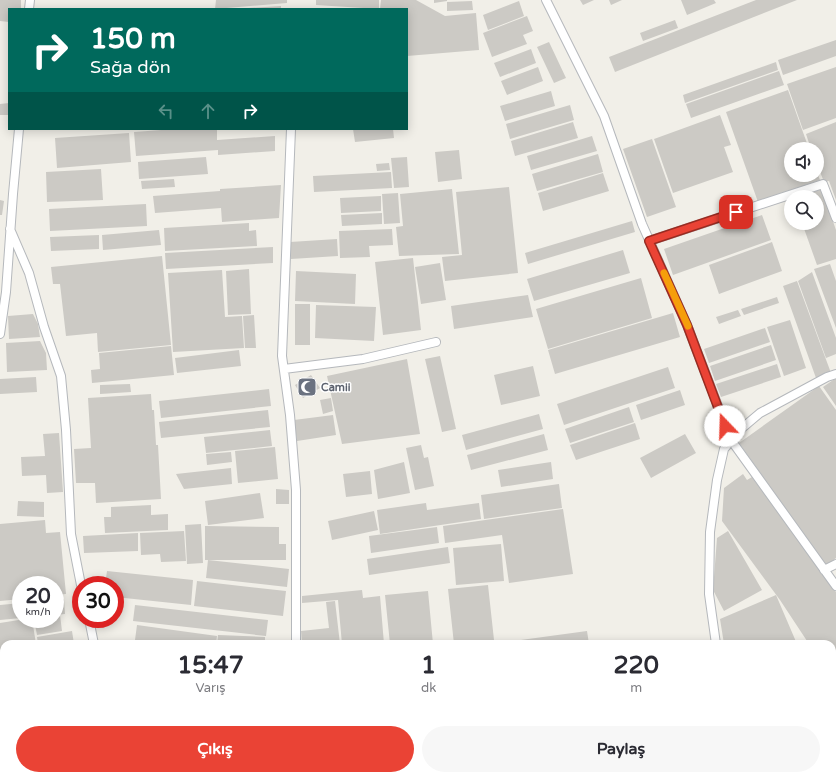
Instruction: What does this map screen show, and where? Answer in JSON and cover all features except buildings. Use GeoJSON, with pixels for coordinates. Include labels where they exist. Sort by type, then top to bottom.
{"type":"FeatureCollection","features":[{"type":"Feature","properties":{"kind":"street"},"geometry":{"type":"LineString","coordinates":[[546,0],[604,116],[642,224],[687,325],[731,440],[836,586]]}},
{"type":"Feature","properties":{"kind":"street"},"geometry":{"type":"LineString","coordinates":[[0,334],[6,292],[19,130]]}},
{"type":"Feature","properties":{"kind":"street"},"geometry":{"type":"LineString","coordinates":[[291,130],[282,356],[290,415],[296,490],[296,640]]}},
{"type":"Feature","properties":{"kind":"street"},"geometry":{"type":"LineString","coordinates":[[649,241],[823,184],[836,218]]}},
{"type":"Feature","properties":{"kind":"street"},"geometry":{"type":"LineString","coordinates":[[10,229],[29,273],[44,326],[62,376],[71,534],[79,576]]}},
{"type":"Feature","properties":{"kind":"street"},"geometry":{"type":"LineString","coordinates":[[284,369],[363,360],[436,342]]}},
{"type":"Feature","properties":{"kind":"street"},"geometry":{"type":"LineString","coordinates":[[715,640],[709,594],[710,532],[717,480],[724,449],[741,429],[760,413],[836,374]]}},
{"type":"Feature","properties":{"kind":"street"},"geometry":{"type":"LineString","coordinates":[[824,570],[836,564]]}},
{"type":"Feature","properties":{"kind":"street"},"geometry":{"type":"LineString","coordinates":[[90,628],[93,640]]}},
{"type":"Feature","properties":{"kind":"slow traffic"},"geometry":{"type":"LineString","coordinates":[[664,273],[688,326]]}},
{"type":"Feature","properties":{"kind":"place","name":"Camii"},"geometry":{"type":"Point","coordinates":[307,387]}},
{"type":"Feature","properties":{"kind":"route"},"geometry":{"type":"LineString","coordinates":[[725,426],[687,325],[649,241],[736,212]]}}]}
